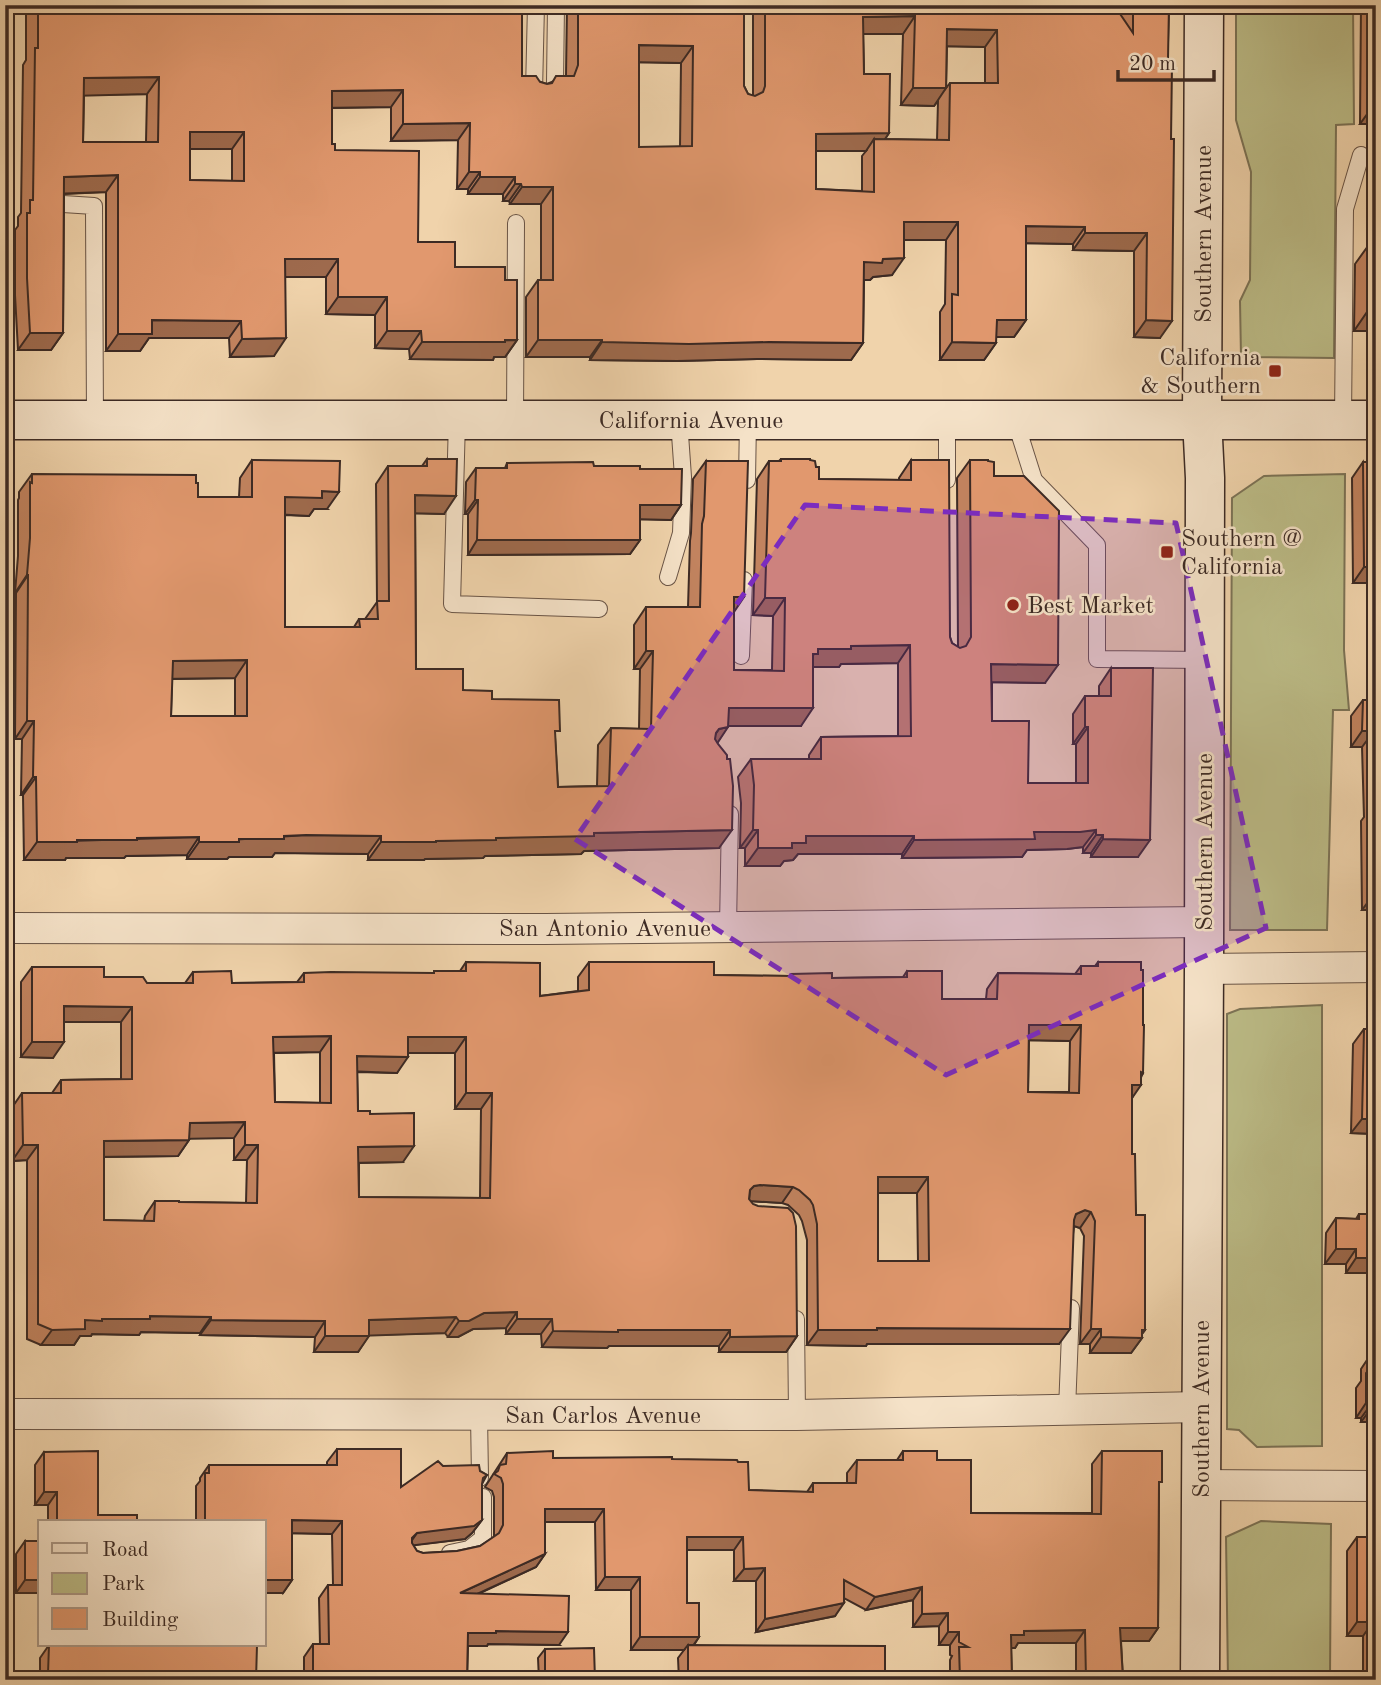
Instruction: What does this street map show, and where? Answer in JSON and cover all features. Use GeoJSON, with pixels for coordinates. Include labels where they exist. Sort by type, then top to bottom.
{"type":"FeatureCollection","features":[{"type":"Feature","properties":{"kind":"street","name":"Southern Avenue"},"geometry":{"type":"LineString","coordinates":[[1200,1680],[1205,660],[1205,478],[1202,419],[1204,5]]}},
{"type":"Feature","properties":{"kind":"street","name":"California Avenue"},"geometry":{"type":"LineString","coordinates":[[5,419],[1359,420]]}},
{"type":"Feature","properties":{"kind":"street","name":"San Antonio Avenue"},"geometry":{"type":"LineString","coordinates":[[5,928],[727,928],[1204,922]]}},
{"type":"Feature","properties":{"kind":"street"},"geometry":{"type":"LineString","coordinates":[[1204,969],[1376,967]]}},
{"type":"Feature","properties":{"kind":"street","name":"San Carlos Avenue"},"geometry":{"type":"LineString","coordinates":[[5,1415],[797,1415],[1201,1407]]}},
{"type":"Feature","properties":{"kind":"street"},"geometry":{"type":"LineString","coordinates":[[1201,1485],[1376,1486]]}},
{"type":"Feature","properties":{"kind":"lane"},"geometry":{"type":"LineString","coordinates":[[534,91],[536,5]]}},
{"type":"Feature","properties":{"kind":"lane"},"geometry":{"type":"LineString","coordinates":[[555,82],[556,5]]}},
{"type":"Feature","properties":{"kind":"lane"},"geometry":{"type":"LineString","coordinates":[[1359,420],[1345,209],[1361,155]]}},
{"type":"Feature","properties":{"kind":"lane"},"geometry":{"type":"LineString","coordinates":[[63,204],[94,206],[95,420]]}},
{"type":"Feature","properties":{"kind":"lane"},"geometry":{"type":"LineString","coordinates":[[515,420],[516,223]]}},
{"type":"Feature","properties":{"kind":"lane"},"geometry":{"type":"LineString","coordinates":[[457,420],[452,604],[599,609]]}},
{"type":"Feature","properties":{"kind":"lane"},"geometry":{"type":"LineString","coordinates":[[668,577],[681,533],[683,477],[679,420]]}},
{"type":"Feature","properties":{"kind":"lane"},"geometry":{"type":"LineString","coordinates":[[746,493],[748,420]]}},
{"type":"Feature","properties":{"kind":"lane"},"geometry":{"type":"LineString","coordinates":[[946,500],[947,420]]}},
{"type":"Feature","properties":{"kind":"lane"},"geometry":{"type":"LineString","coordinates":[[1015,420],[1034,480],[1097,545],[1097,659],[1205,660]]}},
{"type":"Feature","properties":{"kind":"lane"},"geometry":{"type":"LineString","coordinates":[[741,656],[744,561]]}},
{"type":"Feature","properties":{"kind":"lane"},"geometry":{"type":"LineString","coordinates":[[727,928],[731,803]]}},
{"type":"Feature","properties":{"kind":"lane"},"geometry":{"type":"LineString","coordinates":[[1067,1410],[1072,1288]]}},
{"type":"Feature","properties":{"kind":"lane"},"geometry":{"type":"LineString","coordinates":[[796,1307],[797,1415]]}},
{"type":"Feature","properties":{"kind":"lane"},"geometry":{"type":"LineString","coordinates":[[479,1415],[481,1478]]}},
{"type":"Feature","properties":{"kind":"lane"},"geometry":{"type":"LineString","coordinates":[[436,1554],[469,1549],[482,1538],[483,1497]]}},
{"type":"Feature","properties":{"kind":"highlighted area"},"geometry":{"type":"Polygon","coordinates":[[[805,505],[1176,523],[1266,928],[946,1075],[575,839],[805,505]]]}},
{"type":"Feature","properties":{"kind":"green space"},"geometry":{"type":"Polygon","coordinates":[[[1236,5],[1353,5],[1354,124],[1336,125],[1334,358],[1241,357],[1240,301],[1250,280],[1251,172],[1236,120],[1236,5]]]}},
{"type":"Feature","properties":{"kind":"green space"},"geometry":{"type":"Polygon","coordinates":[[[1345,474],[1344,650],[1349,710],[1333,710],[1327,930],[1230,930],[1232,498],[1264,476],[1345,474]]]}},
{"type":"Feature","properties":{"kind":"green space"},"geometry":{"type":"Polygon","coordinates":[[[1322,1005],[1322,1446],[1257,1447],[1239,1430],[1227,1429],[1227,1014],[1240,1009],[1322,1005]]]}},
{"type":"Feature","properties":{"kind":"green space"},"geometry":{"type":"Polygon","coordinates":[[[1261,1521],[1331,1524],[1330,1680],[1228,1680],[1226,1537],[1261,1521]]]}},
{"type":"Feature","properties":{"kind":"building"},"geometry":{"type":"Polygon","coordinates":[[[38,5],[203,5],[203,13],[263,13],[263,5],[522,5],[522,76],[536,76],[540,82],[547,84],[552,83],[556,76],[574,76],[578,65],[578,5],[744,5],[744,86],[748,94],[755,96],[763,92],[765,86],[765,5],[1114,5],[1133,33],[1133,5],[1169,5],[1168,65],[1172,65],[1171,139],[1174,139],[1172,321],[1146,320],[1147,233],[1085,233],[1085,227],[1026,226],[1026,320],[997,320],[996,343],[952,342],[952,294],[958,295],[958,222],[904,222],[904,258],[883,259],[882,263],[864,262],[863,343],[689,344],[538,340],[538,280],[553,280],[553,187],[522,187],[521,184],[515,184],[515,177],[480,177],[480,172],[469,172],[470,123],[403,124],[403,90],[332,91],[332,144],[335,144],[335,150],[419,151],[418,242],[455,242],[455,267],[505,267],[505,280],[517,280],[517,340],[422,342],[421,331],[387,331],[387,297],[338,297],[338,259],[285,259],[286,338],[242,339],[241,321],[152,320],[152,334],[118,334],[118,175],[64,177],[63,333],[30,333],[27,213],[30,213],[30,200],[33,200],[35,48],[38,48],[38,5]],[[915,16],[863,17],[864,74],[890,74],[889,133],[816,134],[816,189],[874,192],[874,139],[949,140],[950,83],[998,83],[997,30],[947,29],[946,88],[913,88],[915,16]],[[639,45],[639,147],[692,146],[693,46],[639,45]],[[159,77],[84,78],[83,142],[158,142],[159,77]],[[190,132],[190,180],[244,181],[244,132],[190,132]]]}},
{"type":"Feature","properties":{"kind":"building"},"geometry":{"type":"Polygon","coordinates":[[[1376,5],[1376,106],[1373,106],[1376,5]]]}},
{"type":"Feature","properties":{"kind":"building"},"geometry":{"type":"Polygon","coordinates":[[[1368,246],[1376,246],[1376,312],[1367,312],[1368,246]]]}},
{"type":"Feature","properties":{"kind":"building"},"geometry":{"type":"Polygon","coordinates":[[[427,459],[457,459],[456,496],[415,495],[416,669],[463,669],[463,690],[492,691],[492,699],[559,700],[560,731],[555,731],[558,787],[609,786],[611,728],[651,729],[653,651],[646,651],[646,607],[700,607],[706,461],[748,461],[744,597],[734,597],[734,670],[784,671],[785,598],[765,598],[769,461],[810,459],[819,467],[819,479],[911,480],[911,460],[949,460],[950,637],[952,643],[960,648],[966,646],[971,637],[970,460],[994,462],[994,476],[1024,476],[1059,511],[1058,665],[991,664],[992,721],[1029,721],[1028,783],[1088,783],[1085,696],[1111,696],[1111,668],[1153,668],[1150,840],[1103,839],[1103,835],[1096,835],[1096,830],[1034,832],[1035,839],[914,840],[914,836],[806,836],[806,843],[792,843],[792,848],[758,848],[758,830],[753,830],[754,785],[751,759],[821,759],[821,737],[911,736],[910,645],[818,649],[818,654],[813,654],[813,708],[729,708],[728,727],[719,729],[715,739],[727,759],[730,759],[733,786],[732,830],[594,833],[594,836],[436,842],[381,842],[381,836],[306,835],[284,836],[284,839],[239,839],[239,842],[199,842],[199,837],[37,842],[36,777],[33,777],[34,721],[27,721],[27,575],[32,474],[196,475],[198,497],[252,497],[252,460],[340,461],[339,492],[322,491],[322,498],[285,497],[285,627],[360,627],[359,619],[378,619],[377,601],[389,601],[388,466],[427,466],[427,459]],[[247,660],[173,661],[171,716],[247,716],[247,660]]]}},
{"type":"Feature","properties":{"kind":"building"},"geometry":{"type":"Polygon","coordinates":[[[593,462],[594,466],[682,469],[681,505],[640,505],[640,540],[477,540],[476,468],[507,468],[507,463],[593,462]]]}},
{"type":"Feature","properties":{"kind":"building"},"geometry":{"type":"Polygon","coordinates":[[[1363,462],[1376,462],[1376,567],[1364,567],[1363,462]]]}},
{"type":"Feature","properties":{"kind":"building"},"geometry":{"type":"Polygon","coordinates":[[[1363,700],[1376,700],[1376,795],[1374,731],[1362,731],[1363,700]]]}},
{"type":"Feature","properties":{"kind":"building"},"geometry":{"type":"Polygon","coordinates":[[[1373,805],[1376,805],[1376,894],[1374,894],[1373,805]]]}},
{"type":"Feature","properties":{"kind":"building"},"geometry":{"type":"Polygon","coordinates":[[[466,962],[540,963],[540,996],[589,990],[589,962],[714,962],[714,975],[791,976],[832,973],[832,978],[907,977],[907,971],[942,971],[942,999],[997,999],[998,973],[1081,974],[1081,966],[1098,966],[1098,962],[1141,962],[1143,1073],[1141,1072],[1141,1085],[1132,1085],[1132,1154],[1135,1154],[1136,1215],[1145,1215],[1145,1330],[1142,1330],[1142,1338],[1101,1337],[1101,1329],[1091,1329],[1095,1221],[1091,1212],[1085,1210],[1076,1214],[1074,1220],[1070,1329],[818,1330],[817,1224],[813,1205],[793,1187],[760,1185],[750,1190],[749,1199],[753,1204],[788,1208],[793,1213],[796,1226],[797,1336],[730,1337],[730,1330],[553,1331],[552,1319],[517,1319],[517,1312],[484,1313],[469,1321],[459,1321],[456,1317],[369,1320],[369,1336],[325,1336],[325,1321],[211,1320],[211,1317],[150,1316],[150,1319],[85,1320],[85,1329],[52,1330],[38,1324],[38,1145],[23,1145],[22,1093],[61,1093],[61,1080],[132,1079],[132,1007],[64,1006],[64,1042],[32,1042],[32,967],[104,967],[104,977],[143,977],[147,983],[193,983],[193,972],[231,971],[232,983],[304,982],[304,973],[466,971],[466,962]],[[1029,1025],[1028,1092],[1079,1093],[1081,1025],[1029,1025]],[[331,1036],[273,1037],[275,1102],[331,1103],[331,1036]],[[408,1037],[408,1057],[357,1056],[358,1111],[370,1111],[370,1114],[414,1113],[414,1146],[358,1147],[359,1197],[490,1198],[492,1093],[466,1093],[466,1037],[408,1037]],[[245,1122],[190,1123],[189,1140],[104,1141],[104,1220],[154,1221],[155,1201],[257,1203],[258,1145],[245,1145],[245,1122]],[[878,1177],[878,1261],[929,1261],[928,1177],[878,1177]]]}},
{"type":"Feature","properties":{"kind":"building"},"geometry":{"type":"Polygon","coordinates":[[[1364,1029],[1376,1029],[1376,1119],[1362,1119],[1364,1029]]]}},
{"type":"Feature","properties":{"kind":"building"},"geometry":{"type":"Polygon","coordinates":[[[1359,1214],[1376,1214],[1376,1258],[1356,1258],[1356,1249],[1336,1249],[1336,1218],[1359,1219],[1359,1214]]]}},
{"type":"Feature","properties":{"kind":"building"},"geometry":{"type":"Polygon","coordinates":[[[1371,1354],[1376,1354],[1376,1407],[1372,1407],[1372,1403],[1366,1403],[1366,1373],[1371,1367],[1371,1354]]]}},
{"type":"Feature","properties":{"kind":"building"},"geometry":{"type":"Polygon","coordinates":[[[337,1449],[401,1449],[401,1487],[438,1461],[443,1466],[479,1465],[480,1471],[487,1475],[482,1484],[482,1520],[474,1526],[417,1533],[412,1538],[412,1543],[417,1551],[423,1553],[457,1551],[480,1546],[499,1533],[503,1525],[503,1484],[501,1478],[494,1474],[500,1465],[506,1464],[507,1453],[553,1451],[553,1458],[672,1457],[737,1460],[748,1462],[749,1490],[813,1492],[813,1483],[856,1483],[857,1460],[903,1460],[903,1451],[937,1451],[937,1460],[971,1460],[971,1513],[1101,1514],[1102,1451],[1162,1451],[1162,1482],[1159,1482],[1158,1628],[1120,1628],[1123,1679],[1145,1680],[1079,1680],[1086,1679],[1085,1630],[1024,1631],[1024,1635],[1011,1635],[1012,1680],[960,1680],[959,1647],[968,1647],[959,1642],[959,1632],[948,1632],[948,1613],[922,1614],[922,1587],[875,1597],[844,1580],[844,1603],[765,1619],[765,1568],[744,1569],[743,1537],[687,1537],[687,1603],[699,1603],[699,1637],[640,1637],[640,1577],[605,1577],[604,1509],[545,1509],[545,1554],[460,1593],[569,1596],[568,1632],[468,1633],[467,1680],[313,1680],[313,1644],[329,1644],[328,1585],[342,1585],[342,1521],[292,1520],[292,1580],[266,1580],[266,1520],[205,1520],[205,1473],[209,1473],[209,1465],[337,1465],[337,1449]]]}},
{"type":"Feature","properties":{"kind":"building"},"geometry":{"type":"Polygon","coordinates":[[[98,1451],[98,1515],[137,1515],[137,1520],[57,1520],[57,1492],[44,1492],[44,1452],[98,1451]]]}},
{"type":"Feature","properties":{"kind":"building"},"geometry":{"type":"Polygon","coordinates":[[[1357,1537],[1376,1537],[1376,1680],[1372,1680],[1373,1622],[1357,1622],[1357,1537]]]}},
{"type":"Feature","properties":{"kind":"building"},"geometry":{"type":"Polygon","coordinates":[[[25,1541],[38,1541],[38,1580],[25,1580],[25,1541]]]}},
{"type":"Feature","properties":{"kind":"building"},"geometry":{"type":"Polygon","coordinates":[[[688,1645],[885,1646],[885,1680],[688,1680],[688,1645]]]}},
{"type":"Feature","properties":{"kind":"building"},"geometry":{"type":"Polygon","coordinates":[[[49,1646],[257,1646],[256,1680],[30,1680],[30,1673],[48,1674],[49,1646]]]}},
{"type":"Feature","properties":{"kind":"building"},"geometry":{"type":"Polygon","coordinates":[[[594,1648],[595,1680],[545,1680],[545,1649],[594,1648]]]}},
{"type":"Feature","properties":{"kind":"place","name":"California & Southern"},"geometry":{"type":"Point","coordinates":[1275,371]}},
{"type":"Feature","properties":{"kind":"place","name":"Southern @ California"},"geometry":{"type":"Point","coordinates":[1167,552]}},
{"type":"Feature","properties":{"kind":"place","name":"Best Market"},"geometry":{"type":"Point","coordinates":[1013,605]}}]}
